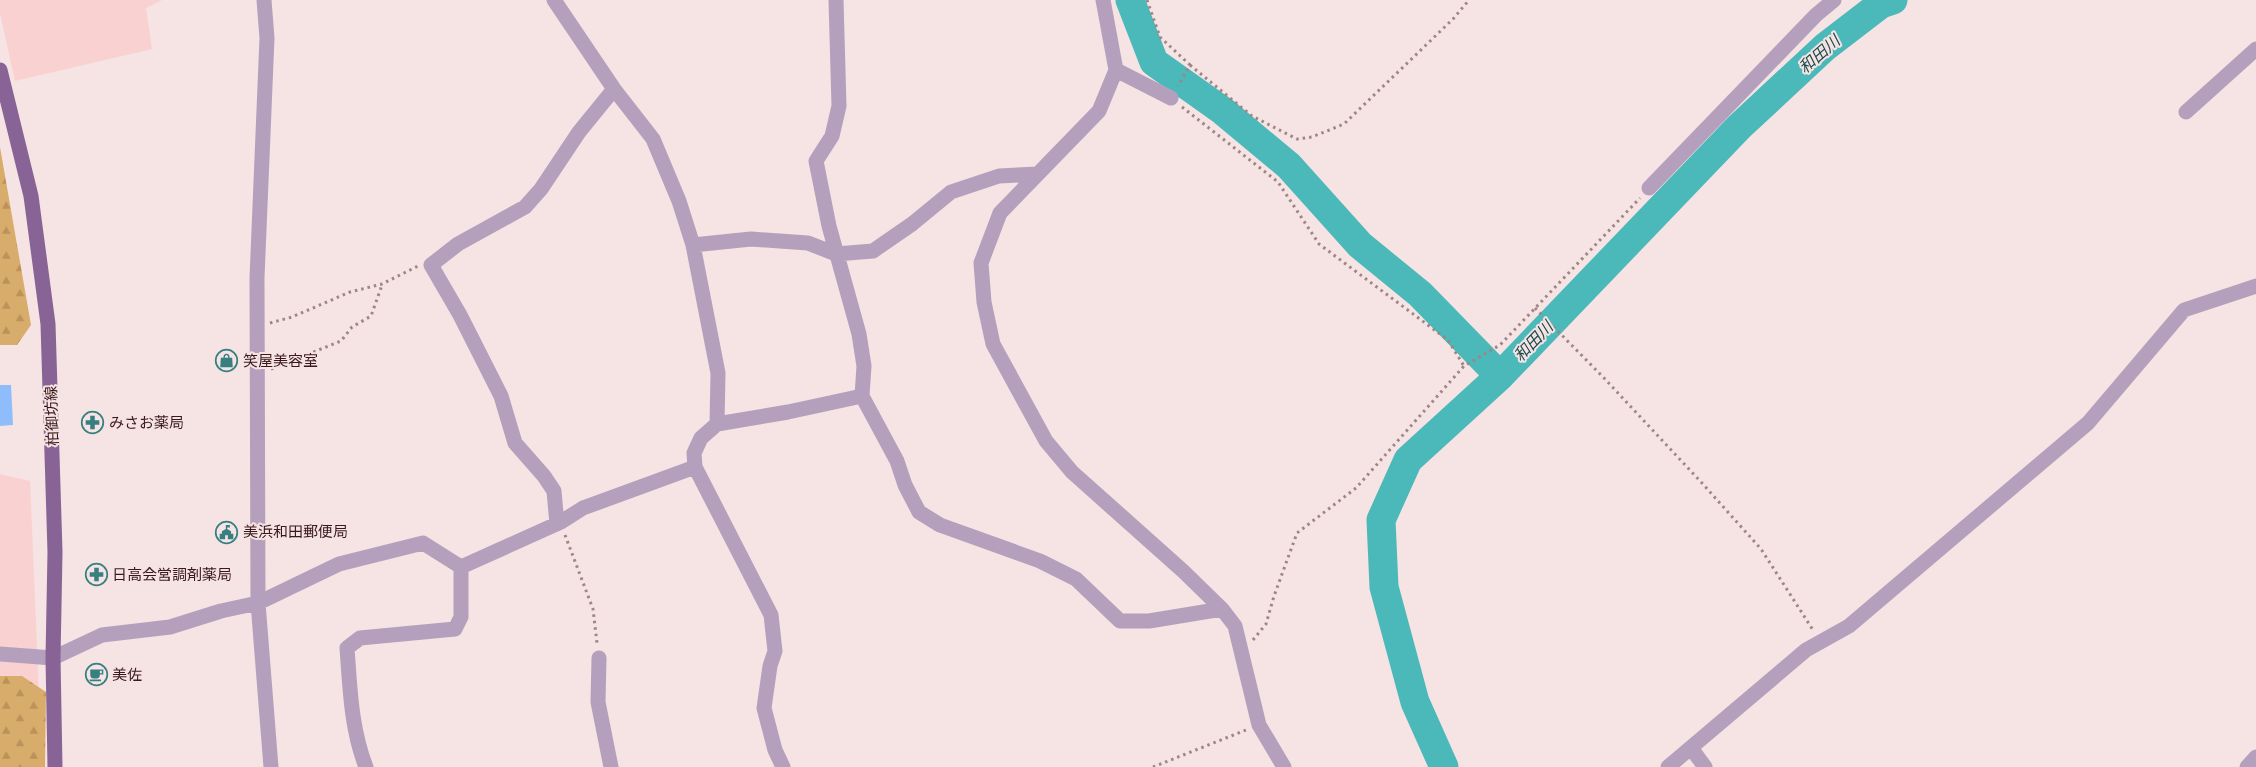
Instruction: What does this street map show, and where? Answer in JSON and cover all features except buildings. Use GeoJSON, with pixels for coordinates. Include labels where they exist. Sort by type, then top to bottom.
{"type":"FeatureCollection","features":[{"type":"Feature","properties":{"kind":"main road","name":"柏御坊線"},"geometry":{"type":"LineString","coordinates":[[0,70],[31,196],[48,324],[55,552],[55,767]]}},
{"type":"Feature","properties":{"kind":"street"},"geometry":{"type":"LineString","coordinates":[[264,0],[267,38],[257,278],[258,603],[271,767]]}},
{"type":"Feature","properties":{"kind":"street"},"geometry":{"type":"LineString","coordinates":[[554,0],[614,89],[653,139],[679,201],[694,245],[718,373],[716,424]]}},
{"type":"Feature","properties":{"kind":"street"},"geometry":{"type":"LineString","coordinates":[[836,0],[839,106],[832,136],[816,160],[836,254],[859,334],[864,366],[862,396],[897,461],[904,485],[919,512],[940,525],[1040,561],[1076,579],[1120,621],[1149,621],[1222,609]]}},
{"type":"Feature","properties":{"kind":"street"},"geometry":{"type":"LineString","coordinates":[[1103,0],[1116,70],[1099,112],[1000,213],[981,263],[984,302],[993,344],[1046,441],[1072,472],[1222,609],[1235,626],[1258,725],[1284,767]]}},
{"type":"Feature","properties":{"kind":"street"},"geometry":{"type":"LineString","coordinates":[[1649,188],[1816,15],[1834,0]]}},
{"type":"Feature","properties":{"kind":"street"},"geometry":{"type":"LineString","coordinates":[[2186,112],[2256,49]]}},
{"type":"Feature","properties":{"kind":"street"},"geometry":{"type":"LineString","coordinates":[[1116,70],[1171,98]]}},
{"type":"Feature","properties":{"kind":"street"},"geometry":{"type":"LineString","coordinates":[[559,523],[554,491],[516,443],[502,396],[460,315],[431,265],[458,244],[524,207],[541,189],[579,132],[614,89]]}},
{"type":"Feature","properties":{"kind":"street"},"geometry":{"type":"LineString","coordinates":[[694,245],[751,239],[808,243],[836,254],[873,251],[912,224],[951,192],[999,176],[1038,174]]}},
{"type":"Feature","properties":{"kind":"street"},"geometry":{"type":"LineString","coordinates":[[1668,767],[1806,650],[1849,626],[2088,423],[2184,310],[2256,286]]}},
{"type":"Feature","properties":{"kind":"street"},"geometry":{"type":"LineString","coordinates":[[782,767],[775,750],[764,708],[770,666],[775,651],[771,615],[695,467],[694,453],[701,438],[716,424],[788,412],[862,396]]}},
{"type":"Feature","properties":{"kind":"street"},"geometry":{"type":"LineString","coordinates":[[460,567],[559,523],[583,508],[695,467]]}},
{"type":"Feature","properties":{"kind":"street"},"geometry":{"type":"LineString","coordinates":[[0,654],[54,658],[102,636],[170,627],[221,611],[258,603],[339,564],[423,543],[460,567]]}},
{"type":"Feature","properties":{"kind":"street"},"geometry":{"type":"LineString","coordinates":[[366,767],[360,753],[352,715],[348,648],[360,638],[455,629],[462,617],[460,567]]}},
{"type":"Feature","properties":{"kind":"street"},"geometry":{"type":"LineString","coordinates":[[599,658],[598,702],[611,767]]}},
{"type":"Feature","properties":{"kind":"street"},"geometry":{"type":"LineString","coordinates":[[1691,748],[1705,767]]}},
{"type":"Feature","properties":{"kind":"street"},"geometry":{"type":"LineString","coordinates":[[2247,767],[2256,757]]}},
{"type":"Feature","properties":{"kind":"path"},"geometry":{"type":"LineString","coordinates":[[1147,0],[1160,37],[1190,65],[1252,116],[1297,139],[1312,137],[1344,124],[1452,19],[1469,0]]}},
{"type":"Feature","properties":{"kind":"path"},"geometry":{"type":"LineString","coordinates":[[1190,65],[1171,98],[1278,182],[1319,244],[1448,340],[1464,366]]}},
{"type":"Feature","properties":{"kind":"path"},"geometry":{"type":"LineString","coordinates":[[1242,655],[1266,624],[1297,533],[1356,488],[1464,366],[1500,345],[1649,188]]}},
{"type":"Feature","properties":{"kind":"path"},"geometry":{"type":"LineString","coordinates":[[257,326],[292,317],[350,292],[382,284],[416,266],[431,265]]}},
{"type":"Feature","properties":{"kind":"path"},"geometry":{"type":"LineString","coordinates":[[257,370],[269,370],[341,341],[352,327],[371,316],[382,284]]}},
{"type":"Feature","properties":{"kind":"path"},"geometry":{"type":"LineString","coordinates":[[1534,308],[1630,406],[1761,549],[1820,642]]}},
{"type":"Feature","properties":{"kind":"path"},"geometry":{"type":"LineString","coordinates":[[559,523],[592,609],[599,658]]}},
{"type":"Feature","properties":{"kind":"path"},"geometry":{"type":"LineString","coordinates":[[1153,767],[1258,725]]}},
{"type":"Feature","properties":{"kind":"shaded area"},"geometry":{"type":"Polygon","coordinates":[[[0,0],[162,0],[146,8],[152,49],[15,81],[0,13],[0,0]]]}},
{"type":"Feature","properties":{"kind":"shaded area"},"geometry":{"type":"Polygon","coordinates":[[[0,474],[30,481],[42,767],[0,767],[0,474]]]}},
{"type":"Feature","properties":{"kind":"green space"},"geometry":{"type":"Polygon","coordinates":[[[0,147],[31,325],[17,345],[0,345],[0,147]]]}},
{"type":"Feature","properties":{"kind":"green space"},"geometry":{"type":"Polygon","coordinates":[[[0,676],[22,676],[46,692],[45,767],[0,767],[0,676]]]}},
{"type":"Feature","properties":{"kind":"waterway"},"geometry":{"type":"LineString","coordinates":[[1130,0],[1154,62],[1223,111],[1289,166],[1360,245],[1420,294],[1500,376]]}},
{"type":"Feature","properties":{"kind":"waterway","name":"和田川"},"geometry":{"type":"LineString","coordinates":[[1444,767],[1415,702],[1384,587],[1381,520],[1408,460],[1500,376],[1739,127],[1825,47],[1881,4],[1893,0]]}},
{"type":"Feature","properties":{"kind":"place","name":"笑屋美容室"},"geometry":{"type":"Point","coordinates":[227,361]}},
{"type":"Feature","properties":{"kind":"place","name":"みさお薬局"},"geometry":{"type":"Point","coordinates":[93,423]}},
{"type":"Feature","properties":{"kind":"place","name":"美浜和田郵便局"},"geometry":{"type":"Point","coordinates":[227,532]}},
{"type":"Feature","properties":{"kind":"place","name":"日高会営調剤薬局"},"geometry":{"type":"Point","coordinates":[96,575]}},
{"type":"Feature","properties":{"kind":"place","name":"美佐"},"geometry":{"type":"Point","coordinates":[96,675]}}]}
